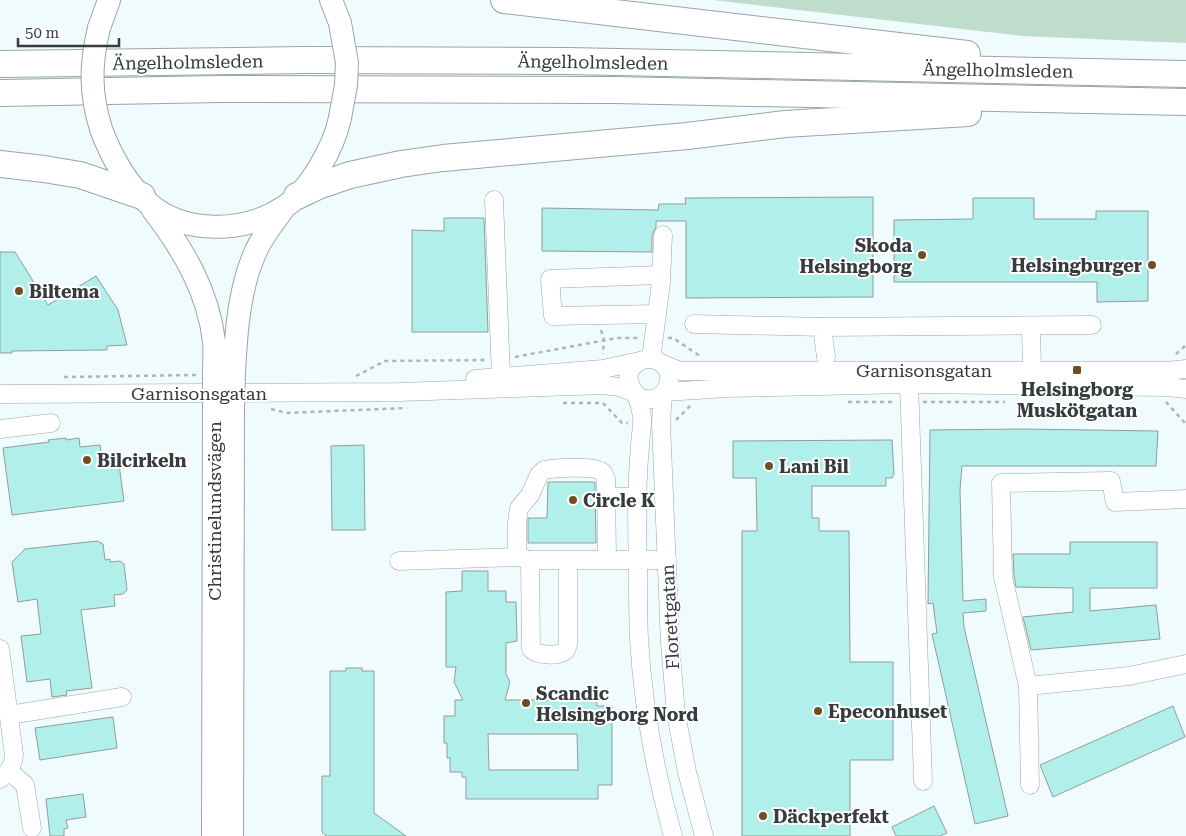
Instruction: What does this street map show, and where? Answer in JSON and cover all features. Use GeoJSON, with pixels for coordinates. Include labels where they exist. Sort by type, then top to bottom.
{"type":"FeatureCollection","features":[{"type":"Feature","properties":{"kind":"highway"},"geometry":{"type":"LineString","coordinates":[[504,0],[989,57],[1074,72]]}},
{"type":"Feature","properties":{"kind":"highway","name":"Ängelholmsleden"},"geometry":{"type":"LineString","coordinates":[[0,64],[304,60],[568,61],[1186,74]]}},
{"type":"Feature","properties":{"kind":"highway","name":"Ängelholmsleden"},"geometry":{"type":"LineString","coordinates":[[0,93],[220,89],[604,90],[1186,102]]}},
{"type":"Feature","properties":{"kind":"highway"},"geometry":{"type":"LineString","coordinates":[[291,202],[318,186],[350,175],[401,164],[470,156],[687,136],[785,124],[954,113],[1156,112],[1186,110]]}},
{"type":"Feature","properties":{"kind":"highway"},"geometry":{"type":"LineString","coordinates":[[0,164],[80,175],[145,200]]}},
{"type":"Feature","properties":{"kind":"main road","name":"Christinelundsvägen"},"geometry":{"type":"LineString","coordinates":[[109,0],[99,28],[92,65],[94,109],[100,130],[114,161],[182,251],[198,283],[224,372],[232,700],[232,836]]}},
{"type":"Feature","properties":{"kind":"main road","name":"Christinelundsvägen"},"geometry":{"type":"LineString","coordinates":[[224,372],[235,350],[241,301],[250,266],[265,234],[310,181],[321,165],[333,140],[340,118],[346,84],[347,63],[340,23],[331,0]]}},
{"type":"Feature","properties":{"kind":"main road"},"geometry":{"type":"LineString","coordinates":[[145,200],[164,214],[181,221],[211,227],[240,225],[291,202]]}},
{"type":"Feature","properties":{"kind":"main road","name":"Christinelundsvägen"},"geometry":{"type":"LineString","coordinates":[[213,836],[212,757],[224,408]]}},
{"type":"Feature","properties":{"kind":"main road"},"geometry":{"type":"LineString","coordinates":[[232,700],[241,836]]}},
{"type":"Feature","properties":{"kind":"main road"},"geometry":{"type":"LineString","coordinates":[[205,836],[212,757]]}},
{"type":"Feature","properties":{"kind":"street"},"geometry":{"type":"LineString","coordinates":[[494,200],[501,376]]}},
{"type":"Feature","properties":{"kind":"street"},"geometry":{"type":"LineString","coordinates":[[651,362],[661,275],[663,235]]}},
{"type":"Feature","properties":{"kind":"street"},"geometry":{"type":"LineString","coordinates":[[657,314],[553,316],[550,280],[661,275]]}},
{"type":"Feature","properties":{"kind":"street"},"geometry":{"type":"LineString","coordinates":[[694,324],[822,327],[1031,327],[1092,325]]}},
{"type":"Feature","properties":{"kind":"street"},"geometry":{"type":"LineString","coordinates":[[822,327],[826,358]]}},
{"type":"Feature","properties":{"kind":"street"},"geometry":{"type":"LineString","coordinates":[[1031,327],[1032,370]]}},
{"type":"Feature","properties":{"kind":"street"},"geometry":{"type":"LineString","coordinates":[[634,393],[629,384],[629,374],[635,364],[651,362],[668,372],[669,380],[664,393]]}},
{"type":"Feature","properties":{"kind":"street","name":"Garnisonsgatan"},"geometry":{"type":"LineString","coordinates":[[399,392],[451,381],[603,370],[651,362],[680,371],[1167,370],[1186,368]]}},
{"type":"Feature","properties":{"kind":"street"},"geometry":{"type":"LineString","coordinates":[[909,384],[924,781]]}},
{"type":"Feature","properties":{"kind":"street","name":"Garnisonsgatan"},"geometry":{"type":"LineString","coordinates":[[0,394],[399,392],[603,385],[619,387],[641,398],[652,399],[664,393],[727,388],[909,384],[1167,387],[1186,389]]}},
{"type":"Feature","properties":{"kind":"street","name":"Florettgatan"},"geometry":{"type":"LineString","coordinates":[[634,393],[642,416],[637,497],[639,639],[646,708],[656,768],[674,836]]}},
{"type":"Feature","properties":{"kind":"street","name":"Florettgatan"},"geometry":{"type":"LineString","coordinates":[[664,393],[661,422],[670,642],[676,714],[687,772],[704,836]]}},
{"type":"Feature","properties":{"kind":"street"},"geometry":{"type":"LineString","coordinates":[[0,429],[51,423]]}},
{"type":"Feature","properties":{"kind":"street"},"geometry":{"type":"LineString","coordinates":[[568,560],[567,647],[560,654],[537,654],[532,652],[530,646],[526,559],[517,550],[517,512],[530,495],[539,475],[544,470],[591,468],[599,470],[605,476],[607,560]]}},
{"type":"Feature","properties":{"kind":"street"},"geometry":{"type":"LineString","coordinates":[[1030,785],[1028,686],[1003,577],[1002,483],[1111,481],[1115,502],[1186,499]]}},
{"type":"Feature","properties":{"kind":"street"},"geometry":{"type":"LineString","coordinates":[[606,496],[637,497]]}},
{"type":"Feature","properties":{"kind":"street"},"geometry":{"type":"LineString","coordinates":[[399,561],[526,559],[667,560]]}},
{"type":"Feature","properties":{"kind":"street"},"geometry":{"type":"LineString","coordinates":[[0,649],[14,755],[13,765],[5,775],[25,785],[32,828]]}},
{"type":"Feature","properties":{"kind":"street"},"geometry":{"type":"LineString","coordinates":[[1028,686],[1129,676],[1186,664]]}},
{"type":"Feature","properties":{"kind":"street"},"geometry":{"type":"LineString","coordinates":[[8,715],[122,696]]}},
{"type":"Feature","properties":{"kind":"path"},"geometry":{"type":"LineString","coordinates":[[842,402],[1006,402]]}},
{"type":"Feature","properties":{"kind":"path"},"geometry":{"type":"LineString","coordinates":[[1159,402],[1167,402],[1167,405],[1186,424]]}},
{"type":"Feature","properties":{"kind":"green space"},"geometry":{"type":"Polygon","coordinates":[[[713,0],[1186,0],[1186,43],[1023,36],[713,0]]]}},
{"type":"Feature","properties":{"kind":"building"},"geometry":{"type":"Polygon","coordinates":[[[873,197],[873,297],[686,298],[686,221],[656,221],[656,227],[652,235],[652,252],[542,251],[542,208],[658,210],[659,204],[686,204],[685,198],[873,197]]]}},
{"type":"Feature","properties":{"kind":"building"},"geometry":{"type":"Polygon","coordinates":[[[973,198],[1034,198],[1034,219],[1096,219],[1096,211],[1148,211],[1148,301],[1097,302],[1097,282],[894,282],[894,220],[973,219],[973,198]]]}},
{"type":"Feature","properties":{"kind":"building"},"geometry":{"type":"Polygon","coordinates":[[[444,218],[484,218],[488,332],[412,332],[412,230],[444,231],[444,218]]]}},
{"type":"Feature","properties":{"kind":"building","name":"Biltema"},"geometry":{"type":"Polygon","coordinates":[[[0,252],[15,252],[48,305],[96,276],[118,310],[127,345],[107,346],[107,350],[12,351],[12,353],[0,353],[0,252]]]}},
{"type":"Feature","properties":{"kind":"building"},"geometry":{"type":"Polygon","coordinates":[[[930,430],[1158,431],[1156,466],[962,466],[960,490],[963,601],[986,599],[986,611],[963,613],[964,627],[1008,816],[975,824],[932,634],[937,633],[933,603],[928,604],[930,430]]]}},
{"type":"Feature","properties":{"kind":"building"},"geometry":{"type":"Polygon","coordinates":[[[66,438],[66,440],[79,438],[80,447],[100,445],[102,459],[118,457],[124,501],[12,515],[3,448],[66,438]]]}},
{"type":"Feature","properties":{"kind":"building","name":"Epeconhuset"},"geometry":{"type":"Polygon","coordinates":[[[892,440],[894,474],[892,478],[886,478],[886,486],[812,486],[812,518],[819,518],[819,531],[849,531],[850,662],[893,662],[893,760],[850,760],[850,836],[742,836],[742,531],[757,531],[756,478],[733,478],[733,441],[892,440]]]}},
{"type":"Feature","properties":{"kind":"building"},"geometry":{"type":"Polygon","coordinates":[[[364,445],[365,530],[332,530],[331,446],[364,445]]]}},
{"type":"Feature","properties":{"kind":"building","name":"Circle K"},"geometry":{"type":"Polygon","coordinates":[[[548,482],[595,482],[596,543],[528,543],[528,518],[547,518],[548,482]]]}},
{"type":"Feature","properties":{"kind":"building"},"geometry":{"type":"Polygon","coordinates":[[[97,541],[103,544],[105,560],[110,559],[110,562],[120,561],[124,564],[127,590],[123,594],[114,595],[115,606],[81,610],[92,688],[66,691],[67,695],[52,697],[50,679],[27,682],[21,636],[41,634],[37,599],[18,602],[12,562],[25,549],[97,541]]]}},
{"type":"Feature","properties":{"kind":"building"},"geometry":{"type":"Polygon","coordinates":[[[1070,542],[1157,542],[1157,588],[1090,588],[1090,611],[1156,605],[1160,639],[1031,650],[1023,617],[1073,612],[1073,588],[1016,587],[1013,554],[1070,554],[1070,542]]]}},
{"type":"Feature","properties":{"kind":"building","name":"Scandic Helsingborg Nord"},"geometry":{"type":"Polygon","coordinates":[[[462,571],[488,571],[488,591],[506,591],[506,602],[516,602],[517,641],[506,643],[506,674],[510,682],[505,700],[597,700],[597,706],[612,706],[612,785],[598,785],[598,799],[466,799],[466,777],[462,777],[462,772],[450,772],[450,758],[447,758],[447,743],[444,743],[444,716],[455,716],[455,700],[463,700],[454,682],[456,667],[446,667],[446,592],[462,591],[462,571]],[[488,734],[489,770],[578,770],[577,734],[488,734]]]}},
{"type":"Feature","properties":{"kind":"building"},"geometry":{"type":"Polygon","coordinates":[[[346,668],[362,668],[362,671],[374,671],[374,813],[406,836],[326,836],[322,832],[322,776],[330,776],[330,671],[346,671],[346,668]]]}},
{"type":"Feature","properties":{"kind":"building"},"geometry":{"type":"Polygon","coordinates":[[[1173,706],[1185,737],[1053,797],[1040,765],[1173,706]]]}},
{"type":"Feature","properties":{"kind":"building"},"geometry":{"type":"Polygon","coordinates":[[[113,717],[117,748],[40,760],[35,728],[113,717]]]}},
{"type":"Feature","properties":{"kind":"building"},"geometry":{"type":"Polygon","coordinates":[[[83,794],[86,817],[66,820],[68,828],[64,829],[64,836],[50,836],[46,799],[83,794]]]}},
{"type":"Feature","properties":{"kind":"building"},"geometry":{"type":"Polygon","coordinates":[[[934,806],[947,833],[940,836],[896,836],[892,827],[934,806]]]}},
{"type":"Feature","properties":{"kind":"place","name":"Skoda Helsingborg"},"geometry":{"type":"Point","coordinates":[922,255]}},
{"type":"Feature","properties":{"kind":"place","name":"Helsingburger"},"geometry":{"type":"Point","coordinates":[1152,265]}},
{"type":"Feature","properties":{"kind":"place","name":"Biltema"},"geometry":{"type":"Point","coordinates":[19,291]}},
{"type":"Feature","properties":{"kind":"place","name":"Helsingborg Muskötgatan"},"geometry":{"type":"Point","coordinates":[1077,370]}},
{"type":"Feature","properties":{"kind":"place","name":"Bilcirkeln"},"geometry":{"type":"Point","coordinates":[87,460]}},
{"type":"Feature","properties":{"kind":"place","name":"Lani Bil"},"geometry":{"type":"Point","coordinates":[769,466]}},
{"type":"Feature","properties":{"kind":"place","name":"Circle K"},"geometry":{"type":"Point","coordinates":[573,500]}},
{"type":"Feature","properties":{"kind":"place","name":"Scandic Helsingborg Nord"},"geometry":{"type":"Point","coordinates":[526,703]}},
{"type":"Feature","properties":{"kind":"place","name":"Epeconhuset"},"geometry":{"type":"Point","coordinates":[818,711]}},
{"type":"Feature","properties":{"kind":"place","name":"Däckperfekt"},"geometry":{"type":"Point","coordinates":[763,816]}}]}
